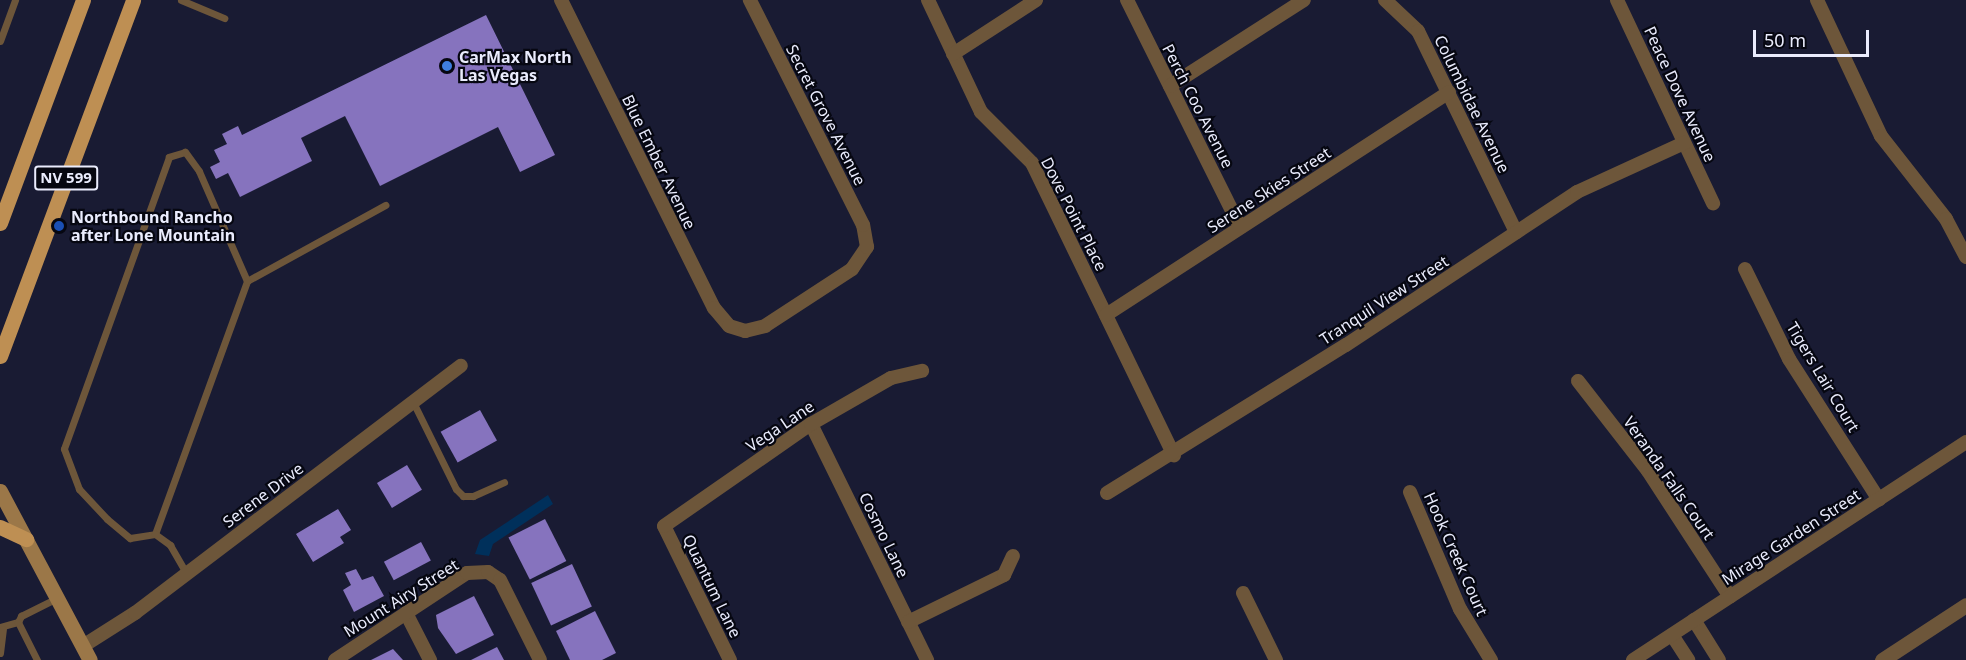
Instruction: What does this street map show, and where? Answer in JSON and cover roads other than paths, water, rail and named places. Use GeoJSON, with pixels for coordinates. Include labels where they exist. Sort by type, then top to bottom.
{"type":"FeatureCollection","features":[{"type":"Feature","properties":{"kind":"main road","name":"NV 599"},"geometry":{"type":"LineString","coordinates":[[0,223],[83,0]]}},
{"type":"Feature","properties":{"kind":"main road","name":"NV 599"},"geometry":{"type":"LineString","coordinates":[[0,356],[133,0]]}},
{"type":"Feature","properties":{"kind":"main road"},"geometry":{"type":"LineString","coordinates":[[0,491],[86,653]]}},
{"type":"Feature","properties":{"kind":"main road"},"geometry":{"type":"LineString","coordinates":[[0,527],[26,539]]}},
{"type":"Feature","properties":{"kind":"street","name":"Blue Ember Avenue"},"geometry":{"type":"LineString","coordinates":[[561,0],[720,319],[737,330],[765,326],[852,269],[867,246]]}},
{"type":"Feature","properties":{"kind":"street","name":"Secret Grove Avenue"},"geometry":{"type":"LineString","coordinates":[[750,0],[863,225],[867,246]]}},
{"type":"Feature","properties":{"kind":"street","name":"Dove Point Place"},"geometry":{"type":"LineString","coordinates":[[927,0],[981,112],[1032,163],[1174,455]]}},
{"type":"Feature","properties":{"kind":"street"},"geometry":{"type":"LineString","coordinates":[[953,54],[1036,0]]}},
{"type":"Feature","properties":{"kind":"street","name":"Perch Coo Avenue"},"geometry":{"type":"LineString","coordinates":[[1127,0],[1240,227]]}},
{"type":"Feature","properties":{"kind":"street"},"geometry":{"type":"LineString","coordinates":[[1170,86],[1304,0]]}},
{"type":"Feature","properties":{"kind":"street","name":"Columbidae Avenue"},"geometry":{"type":"LineString","coordinates":[[1385,0],[1418,31],[1516,232]]}},
{"type":"Feature","properties":{"kind":"street","name":"Peace Dove Avenue"},"geometry":{"type":"LineString","coordinates":[[1617,0],[1713,203]]}},
{"type":"Feature","properties":{"kind":"street"},"geometry":{"type":"LineString","coordinates":[[1817,0],[1881,136],[1946,219],[1966,257]]}},
{"type":"Feature","properties":{"kind":"street","name":"Serene Skies Street"},"geometry":{"type":"LineString","coordinates":[[1106,315],[1449,92]]}},
{"type":"Feature","properties":{"kind":"street","name":"Tranquil View Street"},"geometry":{"type":"LineString","coordinates":[[1107,493],[1174,455],[1577,192],[1684,143]]}},
{"type":"Feature","properties":{"kind":"street","name":"Tigers Lair Court"},"geometry":{"type":"LineString","coordinates":[[1745,269],[1789,359],[1879,500]]}},
{"type":"Feature","properties":{"kind":"street","name":"Serene Drive"},"geometry":{"type":"LineString","coordinates":[[86,653],[461,366]]}},
{"type":"Feature","properties":{"kind":"street","name":"Vega Lane"},"geometry":{"type":"LineString","coordinates":[[664,526],[811,424],[891,378],[922,371]]}},
{"type":"Feature","properties":{"kind":"street","name":"Veranda Falls Court"},"geometry":{"type":"LineString","coordinates":[[1578,381],[1648,471],[1730,597]]}},
{"type":"Feature","properties":{"kind":"street","name":"Cosmo Lane"},"geometry":{"type":"LineString","coordinates":[[811,424],[927,660]]}},
{"type":"Feature","properties":{"kind":"street","name":"Mirage Garden Street"},"geometry":{"type":"LineString","coordinates":[[1633,660],[1966,442]]}},
{"type":"Feature","properties":{"kind":"street","name":"Hook Creek Court"},"geometry":{"type":"LineString","coordinates":[[1410,492],[1460,609],[1491,660]]}},
{"type":"Feature","properties":{"kind":"street","name":"Quantum Lane"},"geometry":{"type":"LineString","coordinates":[[664,526],[730,660]]}},
{"type":"Feature","properties":{"kind":"street"},"geometry":{"type":"LineString","coordinates":[[908,622],[1004,575],[1013,556]]}},
{"type":"Feature","properties":{"kind":"street","name":"Mount Airy Street"},"geometry":{"type":"LineString","coordinates":[[335,660],[467,573],[488,572],[500,580],[540,660]]}},
{"type":"Feature","properties":{"kind":"street"},"geometry":{"type":"LineString","coordinates":[[1243,593],[1276,660]]}},
{"type":"Feature","properties":{"kind":"street"},"geometry":{"type":"LineString","coordinates":[[1882,660],[1966,605]]}},
{"type":"Feature","properties":{"kind":"street"},"geometry":{"type":"LineString","coordinates":[[406,613],[430,660]]}},
{"type":"Feature","properties":{"kind":"street"},"geometry":{"type":"LineString","coordinates":[[1694,620],[1718,660]]}},
{"type":"Feature","properties":{"kind":"street"},"geometry":{"type":"LineString","coordinates":[[1672,635],[1688,660]]}},
{"type":"Feature","properties":{"kind":"lane"},"geometry":{"type":"LineString","coordinates":[[0,41],[15,0]]}},
{"type":"Feature","properties":{"kind":"lane"},"geometry":{"type":"LineString","coordinates":[[181,0],[224,18]]}},
{"type":"Feature","properties":{"kind":"lane"},"geometry":{"type":"LineString","coordinates":[[187,574],[170,544],[155,534],[130,538],[107,519],[78,489],[64,449],[169,157],[185,152],[199,171],[247,281]]}},
{"type":"Feature","properties":{"kind":"lane"},"geometry":{"type":"LineString","coordinates":[[155,534],[247,281],[385,205]]}},
{"type":"Feature","properties":{"kind":"lane"},"geometry":{"type":"LineString","coordinates":[[413,402],[456,489],[463,496],[473,496],[504,482]]}},
{"type":"Feature","properties":{"kind":"lane"},"geometry":{"type":"LineString","coordinates":[[0,653],[2,632],[18,622],[21,615],[57,598]]}},
{"type":"Feature","properties":{"kind":"lane"},"geometry":{"type":"LineString","coordinates":[[18,622],[36,660]]}},
{"type":"Feature","properties":{"kind":"water"},"geometry":{"type":"Polygon","coordinates":[[[548,495],[553,504],[493,544],[489,556],[475,554],[480,540],[548,495]]]}},
{"type":"Feature","properties":{"kind":"place","name":"CarMax North Las Vegas"},"geometry":{"type":"Point","coordinates":[447,66]}},
{"type":"Feature","properties":{"kind":"place","name":"Northbound Rancho after Lone Mountain"},"geometry":{"type":"Point","coordinates":[59,226]}}]}
